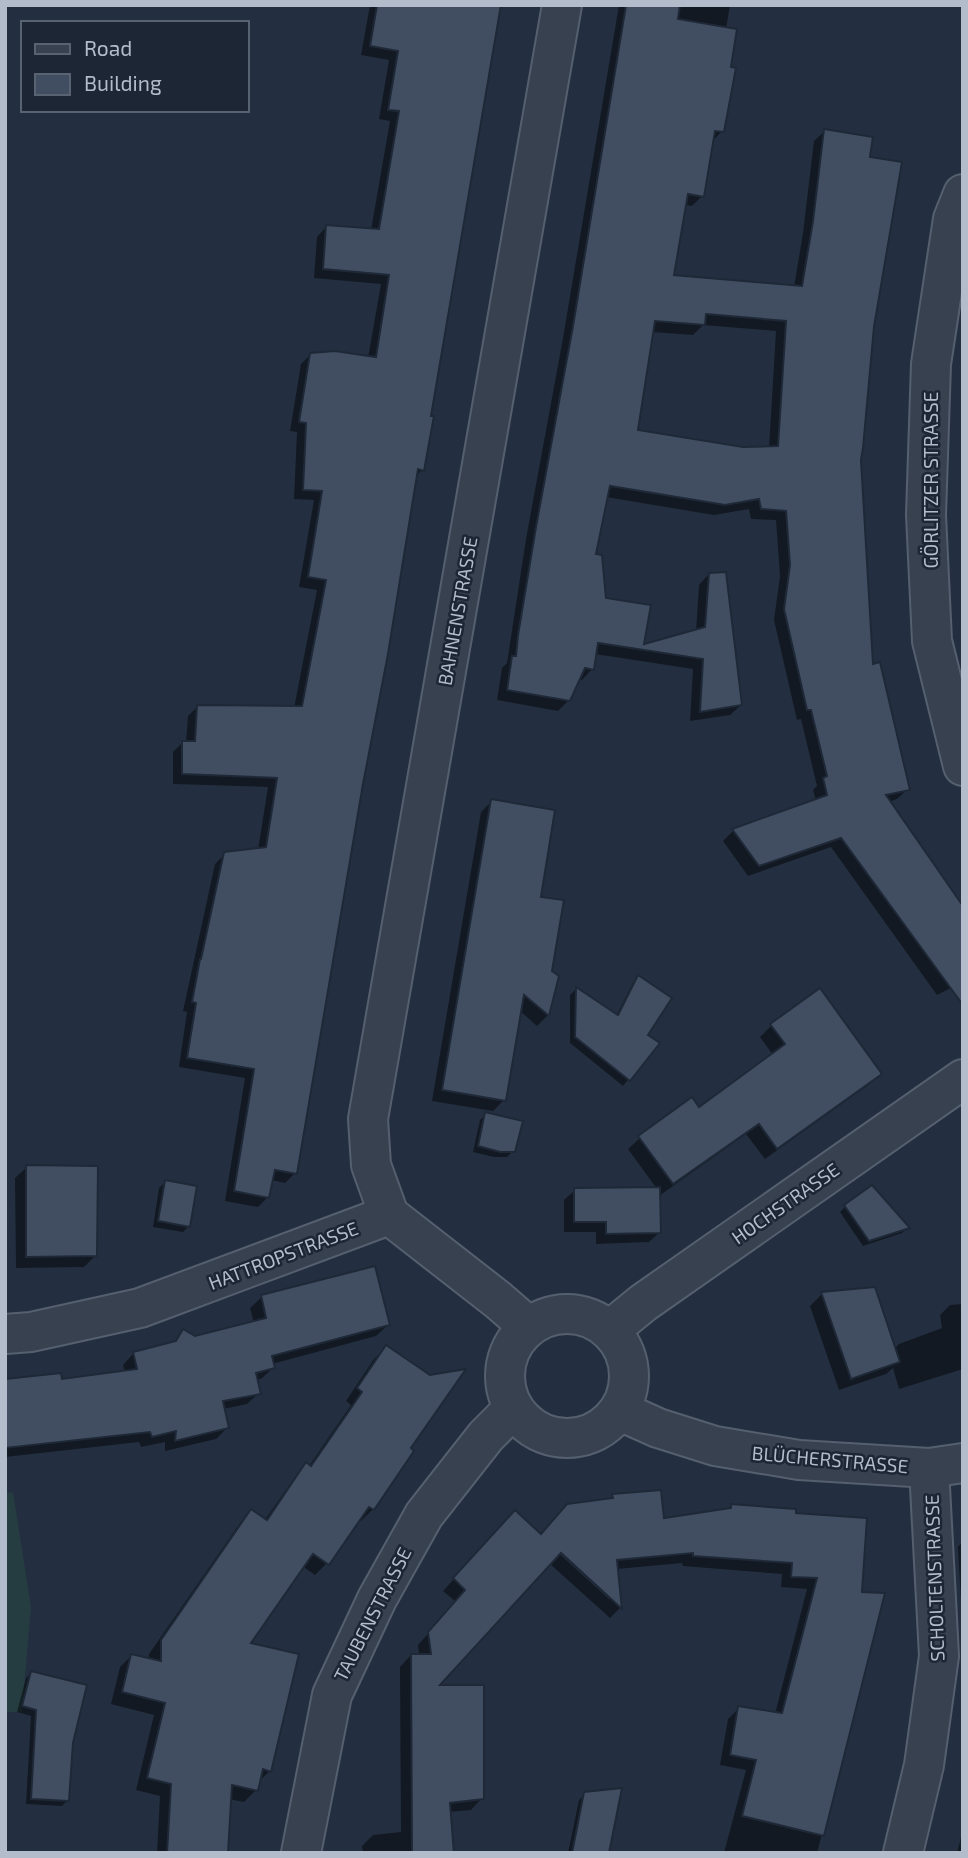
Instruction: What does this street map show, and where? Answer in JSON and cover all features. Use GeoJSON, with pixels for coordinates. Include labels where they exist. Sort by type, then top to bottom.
{"type":"FeatureCollection","features":[{"type":"Feature","properties":{"kind":"street","name":"BAHNENSTRASSE"},"geometry":{"type":"LineString","coordinates":[[388,1215],[371,1165],[368,1119],[562,5]]}},
{"type":"Feature","properties":{"kind":"street","name":"GÖRLITZER STRASSE"},"geometry":{"type":"LineString","coordinates":[[963,194],[953,219],[931,364],[926,515],[932,641],[963,766]]}},
{"type":"Feature","properties":{"kind":"street","name":"HOCHSTRASSE"},"geometry":{"type":"LineString","coordinates":[[610,1329],[643,1303],[963,1079]]}},
{"type":"Feature","properties":{"kind":"street"},"geometry":{"type":"LineString","coordinates":[[388,1215],[528,1326]]}},
{"type":"Feature","properties":{"kind":"street","name":"HATTROPSTRASSE"},"geometry":{"type":"LineString","coordinates":[[5,1334],[31,1332],[140,1308],[388,1215]]}},
{"type":"Feature","properties":{"kind":"street"},"geometry":{"type":"LineString","coordinates":[[575,1313],[596,1320],[610,1329],[626,1353],[629,1373],[630,1383],[620,1411],[595,1433],[567,1439],[536,1431],[513,1409],[504,1376],[511,1348],[528,1326],[550,1315],[575,1313]]}},
{"type":"Feature","properties":{"kind":"street","name":"TAUBENSTRASSE"},"geometry":{"type":"LineString","coordinates":[[301,1853],[332,1695],[377,1599],[424,1515],[486,1436],[513,1409]]}},
{"type":"Feature","properties":{"kind":"street","name":"BLÜCHERSTRASSE"},"geometry":{"type":"LineString","coordinates":[[620,1411],[657,1428],[715,1446],[799,1460],[946,1465]]}},
{"type":"Feature","properties":{"kind":"street","name":"SCHOLTENSTRASSE"},"geometry":{"type":"LineString","coordinates":[[903,1853],[924,1765],[939,1656],[946,1465]]}},
{"type":"Feature","properties":{"kind":"green space"},"geometry":{"type":"Polygon","coordinates":[[[13,1492],[31,1607],[22,1712],[5,1712],[5,1493],[13,1492]]]}},
{"type":"Feature","properties":{"kind":"building"},"geometry":{"type":"Polygon","coordinates":[[[377,5],[501,5],[431,416],[434,416],[424,471],[418,469],[297,1174],[275,1170],[269,1198],[234,1191],[254,1069],[187,1058],[196,1003],[192,1002],[224,852],[266,847],[277,778],[182,774],[182,741],[195,741],[197,705],[302,706],[326,580],[308,577],[322,491],[303,490],[306,423],[299,422],[310,353],[335,351],[376,357],[389,275],[323,269],[326,225],[379,229],[399,111],[388,110],[398,51],[370,46],[377,5]]]}},
{"type":"Feature","properties":{"kind":"building"},"geometry":{"type":"Polygon","coordinates":[[[626,5],[680,5],[678,19],[737,29],[731,67],[736,68],[724,132],[715,131],[704,197],[688,194],[674,275],[802,286],[824,129],[873,137],[870,157],[902,162],[874,327],[861,460],[873,664],[880,662],[910,790],[886,795],[963,906],[963,1005],[841,838],[759,866],[732,829],[827,795],[823,778],[827,776],[811,710],[807,710],[784,609],[790,565],[786,511],[761,509],[759,499],[725,505],[610,486],[596,554],[602,555],[606,598],[651,605],[644,644],[705,627],[709,573],[726,572],[742,705],[700,712],[703,659],[598,643],[594,670],[585,668],[570,701],[507,690],[512,656],[516,656],[536,527],[573,326],[626,5]],[[706,314],[705,325],[655,321],[638,430],[743,447],[778,446],[786,321],[706,314]]]}},
{"type":"Feature","properties":{"kind":"building"},"geometry":{"type":"Polygon","coordinates":[[[491,799],[555,810],[541,897],[564,900],[552,971],[559,976],[549,1016],[524,995],[506,1101],[442,1090],[491,799]]]}},
{"type":"Feature","properties":{"kind":"building"},"geometry":{"type":"Polygon","coordinates":[[[638,975],[672,998],[648,1035],[660,1043],[630,1081],[575,1037],[576,987],[618,1015],[638,975]]]}},
{"type":"Feature","properties":{"kind":"building"},"geometry":{"type":"Polygon","coordinates":[[[820,988],[882,1074],[777,1149],[759,1124],[673,1184],[638,1136],[692,1097],[699,1107],[785,1044],[770,1024],[820,988]]]}},
{"type":"Feature","properties":{"kind":"building"},"geometry":{"type":"Polygon","coordinates":[[[485,1112],[523,1121],[515,1152],[500,1152],[478,1146],[485,1112]]]}},
{"type":"Feature","properties":{"kind":"building"},"geometry":{"type":"Polygon","coordinates":[[[26,1165],[98,1166],[97,1256],[26,1257],[26,1165]]]}},
{"type":"Feature","properties":{"kind":"building"},"geometry":{"type":"Polygon","coordinates":[[[165,1180],[197,1186],[190,1227],[158,1221],[165,1180]]]}},
{"type":"Feature","properties":{"kind":"building"},"geometry":{"type":"Polygon","coordinates":[[[872,1185],[910,1228],[869,1241],[844,1205],[872,1185]]]}},
{"type":"Feature","properties":{"kind":"building"},"geometry":{"type":"Polygon","coordinates":[[[660,1187],[661,1233],[606,1234],[606,1222],[574,1222],[574,1188],[660,1187]]]}},
{"type":"Feature","properties":{"kind":"building"},"geometry":{"type":"Polygon","coordinates":[[[375,1266],[390,1325],[272,1356],[275,1368],[256,1373],[261,1394],[223,1401],[229,1428],[175,1441],[176,1431],[152,1437],[150,1432],[5,1448],[5,1379],[61,1373],[62,1379],[137,1369],[133,1352],[176,1341],[183,1329],[195,1336],[266,1318],[261,1295],[375,1266]]]}},
{"type":"Feature","properties":{"kind":"building"},"geometry":{"type":"Polygon","coordinates":[[[875,1287],[900,1362],[851,1379],[821,1292],[875,1287]]]}},
{"type":"Feature","properties":{"kind":"building"},"geometry":{"type":"Polygon","coordinates":[[[386,1345],[430,1375],[466,1369],[411,1448],[414,1451],[374,1510],[369,1507],[329,1565],[313,1554],[251,1643],[299,1654],[271,1772],[263,1769],[258,1791],[232,1785],[228,1853],[167,1853],[171,1784],[147,1778],[165,1703],[122,1692],[131,1654],[161,1661],[161,1640],[251,1509],[267,1520],[306,1462],[311,1466],[362,1392],[357,1388],[386,1345]]]}},
{"type":"Feature","properties":{"kind":"building"},"geometry":{"type":"Polygon","coordinates":[[[661,1490],[664,1518],[731,1508],[731,1504],[796,1509],[796,1513],[867,1518],[862,1592],[885,1593],[824,1836],[742,1816],[756,1760],[730,1755],[738,1706],[782,1713],[817,1578],[791,1577],[792,1563],[693,1556],[693,1553],[617,1560],[622,1609],[561,1553],[440,1685],[484,1685],[484,1799],[450,1803],[454,1853],[412,1853],[411,1654],[431,1654],[428,1632],[465,1590],[453,1578],[515,1510],[541,1534],[567,1504],[613,1498],[612,1494],[661,1490]]]}},
{"type":"Feature","properties":{"kind":"building"},"geometry":{"type":"Polygon","coordinates":[[[31,1671],[87,1685],[73,1743],[69,1801],[31,1799],[36,1710],[22,1706],[31,1671]]]}},
{"type":"Feature","properties":{"kind":"building"},"geometry":{"type":"Polygon","coordinates":[[[622,1788],[609,1853],[572,1853],[584,1792],[622,1788]]]}}]}
